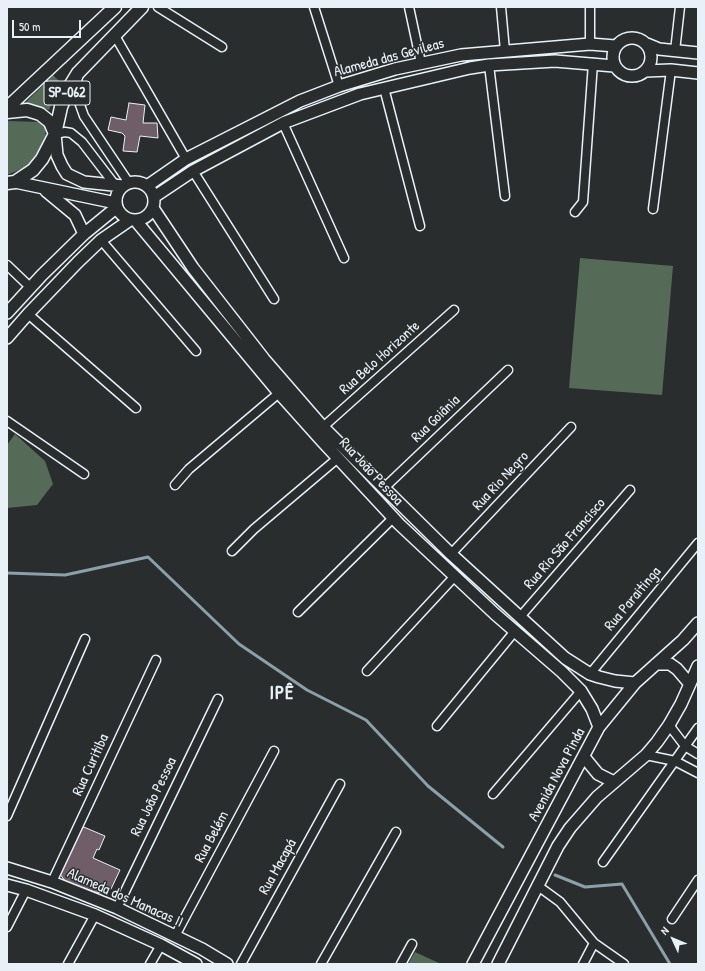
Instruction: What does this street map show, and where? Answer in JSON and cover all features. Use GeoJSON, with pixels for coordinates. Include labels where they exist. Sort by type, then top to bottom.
{"type":"FeatureCollection","features":[{"type":"Feature","properties":{"kind":"main road","name":"SP-062"},"geometry":{"type":"LineString","coordinates":[[7,108],[115,7]]}},
{"type":"Feature","properties":{"kind":"main road","name":"SP-062"},"geometry":{"type":"LineString","coordinates":[[10,182],[32,170],[42,159],[55,134],[61,108],[70,86],[78,73],[114,34],[142,7]]}},
{"type":"Feature","properties":{"kind":"main road","name":"SP-062"},"geometry":{"type":"LineString","coordinates":[[7,112],[27,110],[40,114],[50,122],[55,134]]}},
{"type":"Feature","properties":{"kind":"street"},"geometry":{"type":"LineString","coordinates":[[158,7],[222,46]]}},
{"type":"Feature","properties":{"kind":"street"},"geometry":{"type":"LineString","coordinates":[[314,7],[339,86]]}},
{"type":"Feature","properties":{"kind":"street"},"geometry":{"type":"LineString","coordinates":[[409,7],[421,63]]}},
{"type":"Feature","properties":{"kind":"street"},"geometry":{"type":"LineString","coordinates":[[501,7],[505,51]]}},
{"type":"Feature","properties":{"kind":"street"},"geometry":{"type":"LineString","coordinates":[[590,7],[590,44]]}},
{"type":"Feature","properties":{"kind":"street"},"geometry":{"type":"LineString","coordinates":[[675,51],[680,7]]}},
{"type":"Feature","properties":{"kind":"street"},"geometry":{"type":"LineString","coordinates":[[114,34],[186,159]]}},
{"type":"Feature","properties":{"kind":"street"},"geometry":{"type":"LineString","coordinates":[[698,53],[659,49],[642,40],[630,37],[615,46],[612,56],[614,66],[618,71],[628,76],[634,76],[645,71],[671,70],[698,73]]}},
{"type":"Feature","properties":{"kind":"street","name":"Alameda das Gevileas"},"geometry":{"type":"LineString","coordinates":[[147,186],[186,159],[300,101],[339,86],[421,63],[461,55],[590,44],[615,46]]}},
{"type":"Feature","properties":{"kind":"street"},"geometry":{"type":"LineString","coordinates":[[645,71],[649,67],[651,55],[647,44]]}},
{"type":"Feature","properties":{"kind":"street","name":"Alameda das Gevileas"},"geometry":{"type":"LineString","coordinates":[[7,338],[28,314],[101,240],[133,220],[146,217],[154,203],[193,171],[283,123],[340,101],[384,88],[470,68],[488,65],[556,60],[614,66]]}},
{"type":"Feature","properties":{"kind":"street"},"geometry":{"type":"LineString","coordinates":[[575,212],[583,202],[593,64]]}},
{"type":"Feature","properties":{"kind":"street"},"geometry":{"type":"LineString","coordinates":[[488,65],[505,196]]}},
{"type":"Feature","properties":{"kind":"street"},"geometry":{"type":"LineString","coordinates":[[653,209],[671,70]]}},
{"type":"Feature","properties":{"kind":"street"},"geometry":{"type":"LineString","coordinates":[[78,73],[76,89],[84,116],[122,185]]}},
{"type":"Feature","properties":{"kind":"street"},"geometry":{"type":"LineString","coordinates":[[384,88],[420,226]]}},
{"type":"Feature","properties":{"kind":"street"},"geometry":{"type":"LineString","coordinates":[[283,123],[344,258]]}},
{"type":"Feature","properties":{"kind":"street"},"geometry":{"type":"LineString","coordinates":[[122,185],[82,142],[71,133],[65,132],[55,134],[57,155],[68,174],[84,182],[122,185],[135,182],[147,186],[154,203]]}},
{"type":"Feature","properties":{"kind":"street"},"geometry":{"type":"LineString","coordinates":[[193,171],[274,299]]}},
{"type":"Feature","properties":{"kind":"street"},"geometry":{"type":"LineString","coordinates":[[10,182],[116,205]]}},
{"type":"Feature","properties":{"kind":"street"},"geometry":{"type":"LineString","coordinates":[[7,313],[30,287],[116,205],[122,185]]}},
{"type":"Feature","properties":{"kind":"street"},"geometry":{"type":"LineString","coordinates":[[40,188],[52,195],[75,215],[84,234]]}},
{"type":"Feature","properties":{"kind":"street","name":"Rua João Pessoa"},"geometry":{"type":"LineString","coordinates":[[154,203],[198,274],[264,359],[323,427],[451,554],[565,658],[590,674],[616,681],[634,683]]}},
{"type":"Feature","properties":{"kind":"street"},"geometry":{"type":"LineString","coordinates":[[116,205],[120,213],[133,220]]}},
{"type":"Feature","properties":{"kind":"street","name":"Rua João Pessoa"},"geometry":{"type":"LineString","coordinates":[[133,220],[279,393],[393,518],[515,631],[562,672],[580,691],[592,709],[599,727]]}},
{"type":"Feature","properties":{"kind":"street"},"geometry":{"type":"LineString","coordinates":[[101,240],[196,351]]}},
{"type":"Feature","properties":{"kind":"street"},"geometry":{"type":"LineString","coordinates":[[7,265],[30,287]]}},
{"type":"Feature","properties":{"kind":"street","name":"Rua Belo Horizonte"},"geometry":{"type":"LineString","coordinates":[[323,427],[454,310]]}},
{"type":"Feature","properties":{"kind":"street"},"geometry":{"type":"LineString","coordinates":[[28,314],[136,408]]}},
{"type":"Feature","properties":{"kind":"street","name":"Rua Goiânia"},"geometry":{"type":"LineString","coordinates":[[384,488],[508,370]]}},
{"type":"Feature","properties":{"kind":"street"},"geometry":{"type":"LineString","coordinates":[[175,485],[189,469],[279,393]]}},
{"type":"Feature","properties":{"kind":"street"},"geometry":{"type":"LineString","coordinates":[[7,421],[84,474]]}},
{"type":"Feature","properties":{"kind":"street","name":"Rua Rio Negro"},"geometry":{"type":"LineString","coordinates":[[451,554],[571,427]]}},
{"type":"Feature","properties":{"kind":"street"},"geometry":{"type":"LineString","coordinates":[[232,551],[254,529],[338,458]]}},
{"type":"Feature","properties":{"kind":"street","name":"Rua Rio São Francisco"},"geometry":{"type":"LineString","coordinates":[[520,617],[630,490]]}},
{"type":"Feature","properties":{"kind":"street"},"geometry":{"type":"LineString","coordinates":[[298,612],[393,518]]}},
{"type":"Feature","properties":{"kind":"street","name":"Rua Paraitinga"},"geometry":{"type":"LineString","coordinates":[[590,674],[698,543]]}},
{"type":"Feature","properties":{"kind":"street"},"geometry":{"type":"LineString","coordinates":[[367,671],[455,576]]}},
{"type":"Feature","properties":{"kind":"street","name":"Avenida Nova Pinda"},"geometry":{"type":"LineString","coordinates":[[473,964],[599,727],[634,683],[683,640],[698,623]]}},
{"type":"Feature","properties":{"kind":"street"},"geometry":{"type":"LineString","coordinates":[[437,726],[515,631]]}},
{"type":"Feature","properties":{"kind":"street"},"geometry":{"type":"LineString","coordinates":[[7,816],[85,639]]}},
{"type":"Feature","properties":{"kind":"street","name":"Rua Curitiba"},"geometry":{"type":"LineString","coordinates":[[52,882],[156,660]]}},
{"type":"Feature","properties":{"kind":"street"},"geometry":{"type":"LineString","coordinates":[[656,664],[670,664],[677,669],[689,684]]}},
{"type":"Feature","properties":{"kind":"street"},"geometry":{"type":"LineString","coordinates":[[498,964],[558,846],[570,828],[614,782],[646,755],[669,725],[681,704],[698,666]]}},
{"type":"Feature","properties":{"kind":"street"},"geometry":{"type":"LineString","coordinates":[[493,794],[580,691]]}},
{"type":"Feature","properties":{"kind":"street","name":"Rua João Pessoa"},"geometry":{"type":"LineString","coordinates":[[117,908],[218,699]]}},
{"type":"Feature","properties":{"kind":"street"},"geometry":{"type":"LineString","coordinates":[[669,725],[685,746],[698,754]]}},
{"type":"Feature","properties":{"kind":"street"},"geometry":{"type":"LineString","coordinates":[[603,862],[698,728]]}},
{"type":"Feature","properties":{"kind":"street","name":"Rua Belém"},"geometry":{"type":"LineString","coordinates":[[175,936],[274,751]]}},
{"type":"Feature","properties":{"kind":"street"},"geometry":{"type":"LineString","coordinates":[[646,755],[675,761],[698,773]]}},
{"type":"Feature","properties":{"kind":"street"},"geometry":{"type":"LineString","coordinates":[[584,757],[598,774],[614,782]]}},
{"type":"Feature","properties":{"kind":"street","name":"Rua Macapá"},"geometry":{"type":"LineString","coordinates":[[241,964],[340,784]]}},
{"type":"Feature","properties":{"kind":"street"},"geometry":{"type":"LineString","coordinates":[[321,964],[396,832]]}},
{"type":"Feature","properties":{"kind":"street","name":"Alameda dos Manacas II"},"geometry":{"type":"LineString","coordinates":[[7,868],[52,882],[117,908],[175,936],[226,964]]}},
{"type":"Feature","properties":{"kind":"street"},"geometry":{"type":"LineString","coordinates":[[672,919],[698,880]]}},
{"type":"Feature","properties":{"kind":"street","name":"Alameda dos Manacas II"},"geometry":{"type":"LineString","coordinates":[[7,885],[26,890],[95,915],[161,945],[196,964]]}},
{"type":"Feature","properties":{"kind":"street"},"geometry":{"type":"LineString","coordinates":[[538,886],[560,902],[594,943],[624,964]]}},
{"type":"Feature","properties":{"kind":"street"},"geometry":{"type":"LineString","coordinates":[[7,927],[26,890]]}},
{"type":"Feature","properties":{"kind":"street"},"geometry":{"type":"LineString","coordinates":[[67,905],[73,891]]}},
{"type":"Feature","properties":{"kind":"street"},"geometry":{"type":"LineString","coordinates":[[68,964],[95,915]]}},
{"type":"Feature","properties":{"kind":"street"},"geometry":{"type":"LineString","coordinates":[[583,964],[594,943]]}},
{"type":"Feature","properties":{"kind":"street"},"geometry":{"type":"LineString","coordinates":[[401,964],[412,944]]}},
{"type":"Feature","properties":{"kind":"street"},"geometry":{"type":"LineString","coordinates":[[150,964],[161,945]]}},
{"type":"Feature","properties":{"kind":"green space"},"geometry":{"type":"Polygon","coordinates":[[[53,75],[61,83],[49,110],[37,106],[22,106],[53,75]]]}},
{"type":"Feature","properties":{"kind":"green space"},"geometry":{"type":"Polygon","coordinates":[[[7,121],[40,122],[45,127],[46,138],[38,156],[26,167],[7,175],[7,121]]]}},
{"type":"Feature","properties":{"kind":"green space"},"geometry":{"type":"Polygon","coordinates":[[[580,258],[673,266],[662,395],[569,388],[580,258]]]}},
{"type":"Feature","properties":{"kind":"green space"},"geometry":{"type":"Polygon","coordinates":[[[15,434],[45,461],[53,484],[37,505],[7,508],[7,445],[15,434]]]}},
{"type":"Feature","properties":{"kind":"green space"},"geometry":{"type":"Polygon","coordinates":[[[415,952],[441,964],[408,964],[415,952]]]}},
{"type":"Feature","properties":{"kind":"building"},"geometry":{"type":"Polygon","coordinates":[[[129,103],[145,105],[143,123],[157,123],[158,138],[140,136],[137,152],[123,151],[125,136],[122,133],[108,130],[111,117],[126,120],[129,103]]]}},
{"type":"Feature","properties":{"kind":"building"},"geometry":{"type":"Polygon","coordinates":[[[79,825],[105,836],[99,850],[97,849],[93,858],[120,870],[111,889],[102,893],[95,892],[65,881],[60,874],[79,825]]]}},
{"type":"Feature","properties":{"kind":"waterway"},"geometry":{"type":"LineString","coordinates":[[7,573],[65,575],[148,557],[239,644],[307,690],[366,720],[428,786],[503,847]]}},
{"type":"Feature","properties":{"kind":"waterway"},"geometry":{"type":"LineString","coordinates":[[555,875],[585,887],[622,884],[670,964]]}},
{"type":"Feature","properties":{"kind":"district","name":"IPÊ"},"geometry":{"type":"Point","coordinates":[282,694]}}]}
